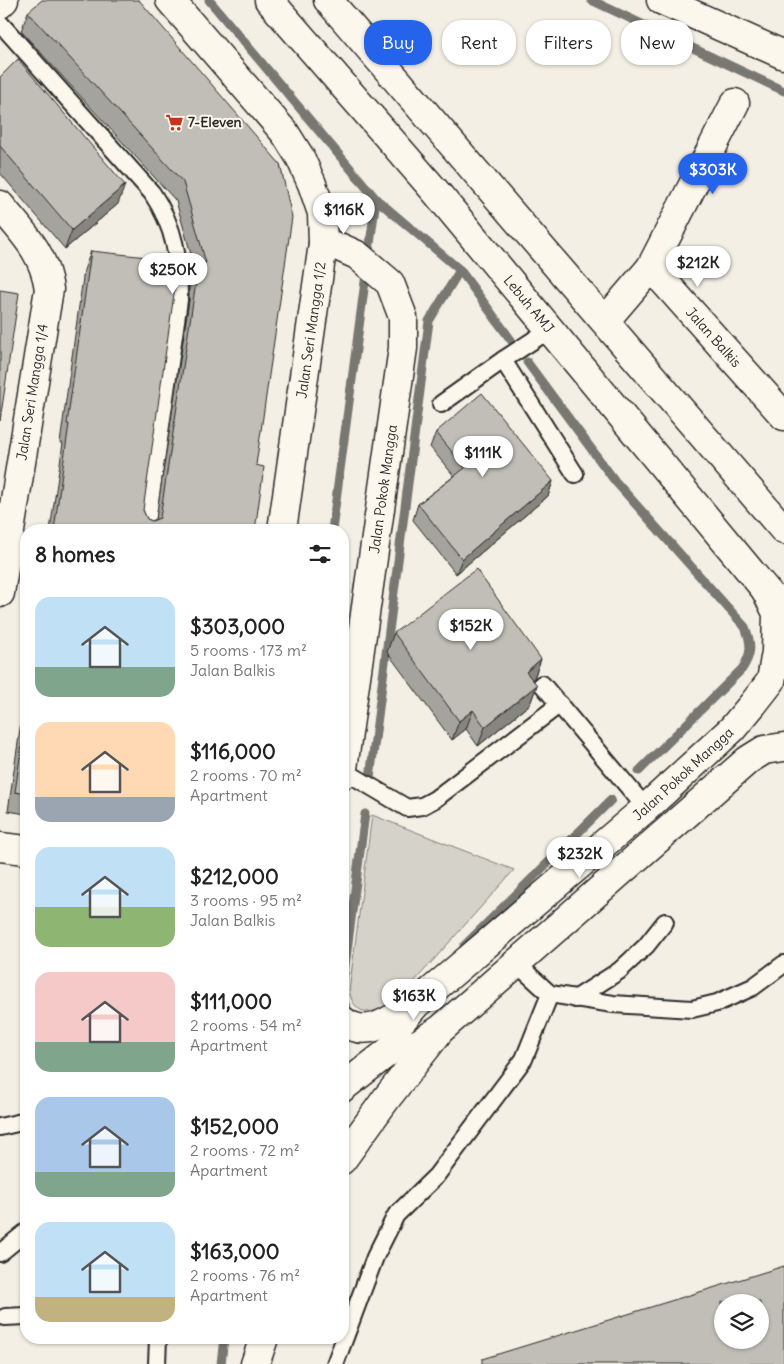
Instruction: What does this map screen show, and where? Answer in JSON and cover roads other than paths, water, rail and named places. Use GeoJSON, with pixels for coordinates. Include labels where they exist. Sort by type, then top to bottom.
{"type":"FeatureCollection","features":[{"type":"Feature","properties":{"kind":"main road"},"geometry":{"type":"LineString","coordinates":[[0,4],[4,0]]}},
{"type":"Feature","properties":{"kind":"main road","name":"Jalan Seri Mangga 1/2"},"geometry":{"type":"LineString","coordinates":[[170,0],[285,133],[300,157],[322,214],[323,244],[283,524]]}},
{"type":"Feature","properties":{"kind":"main road","name":"Lebuh AMJ"},"geometry":{"type":"LineString","coordinates":[[269,0],[436,192],[784,612]]}},
{"type":"Feature","properties":{"kind":"main road"},"geometry":{"type":"LineString","coordinates":[[328,0],[784,530]]}},
{"type":"Feature","properties":{"kind":"main road"},"geometry":{"type":"LineString","coordinates":[[661,0],[784,55]]}},
{"type":"Feature","properties":{"kind":"main road"},"geometry":{"type":"LineString","coordinates":[[605,321],[651,267],[735,103]]}},
{"type":"Feature","properties":{"kind":"main road","name":"Jalan Seri Mangga 1/4"},"geometry":{"type":"LineString","coordinates":[[0,205],[35,249],[46,270],[49,289],[0,593]]}},
{"type":"Feature","properties":{"kind":"main road","name":"Jalan Pokok Mangga"},"geometry":{"type":"LineString","coordinates":[[323,244],[340,247],[357,255],[390,283],[402,317],[403,348],[349,730]]}},
{"type":"Feature","properties":{"kind":"main road","name":"Jalan Balkis"},"geometry":{"type":"LineString","coordinates":[[651,267],[784,416]]}},
{"type":"Feature","properties":{"kind":"main road","name":"Jalan Pokok Mangga"},"geometry":{"type":"LineString","coordinates":[[397,1045],[396,1028],[416,1004],[646,808],[732,729],[771,681],[778,631],[777,613],[766,591]]}},
{"type":"Feature","properties":{"kind":"main road"},"geometry":{"type":"LineString","coordinates":[[349,1083],[397,1045],[416,1045],[441,1029],[748,760],[764,750],[784,747]]}},
{"type":"Feature","properties":{"kind":"main road"},"geometry":{"type":"LineString","coordinates":[[0,846],[20,849]]}},
{"type":"Feature","properties":{"kind":"main road"},"geometry":{"type":"LineString","coordinates":[[349,1026],[365,1030],[384,1024],[416,1004]]}},
{"type":"Feature","properties":{"kind":"main road"},"geometry":{"type":"LineString","coordinates":[[349,1150],[386,1099],[441,1029]]}},
{"type":"Feature","properties":{"kind":"main road"},"geometry":{"type":"LineString","coordinates":[[255,1364],[258,1344]]}},
{"type":"Feature","properties":{"kind":"main road"},"geometry":{"type":"LineString","coordinates":[[255,1364],[262,1344]]}},
{"type":"Feature","properties":{"kind":"lane"},"geometry":{"type":"LineString","coordinates":[[0,23],[152,192],[166,214],[175,241],[179,269],[179,300],[147,524]]}},
{"type":"Feature","properties":{"kind":"lane"},"geometry":{"type":"LineString","coordinates":[[441,404],[549,330]]}},
{"type":"Feature","properties":{"kind":"lane"},"geometry":{"type":"LineString","coordinates":[[503,360],[575,474]]}},
{"type":"Feature","properties":{"kind":"lane"},"geometry":{"type":"LineString","coordinates":[[542,684],[646,808]]}},
{"type":"Feature","properties":{"kind":"lane"},"geometry":{"type":"LineString","coordinates":[[349,775],[407,808],[422,806],[435,799],[560,704]]}},
{"type":"Feature","properties":{"kind":"lane"},"geometry":{"type":"LineString","coordinates":[[575,999],[619,971],[646,946],[665,922]]}},
{"type":"Feature","properties":{"kind":"lane"},"geometry":{"type":"LineString","coordinates":[[516,963],[550,994],[613,1004],[692,1009],[718,1003],[753,987],[784,964]]}},
{"type":"Feature","properties":{"kind":"lane"},"geometry":{"type":"LineString","coordinates":[[349,1327],[375,1257],[396,1215],[436,1176],[524,1059],[550,994]]}},
{"type":"Feature","properties":{"kind":"lane"},"geometry":{"type":"LineString","coordinates":[[0,1127],[20,1122]]}},
{"type":"Feature","properties":{"kind":"lane"},"geometry":{"type":"LineString","coordinates":[[0,1253],[20,1237]]}},
{"type":"Feature","properties":{"kind":"lane"},"geometry":{"type":"LineString","coordinates":[[4,1317],[20,1316]]}},
{"type":"Feature","properties":{"kind":"lane"},"geometry":{"type":"LineString","coordinates":[[157,1364],[158,1344]]}},
{"type":"Feature","properties":{"kind":"lane"},"geometry":{"type":"LineString","coordinates":[[335,1364],[342,1344]]}},
{"type":"Feature","properties":{"kind":"waterway"},"geometry":{"type":"LineString","coordinates":[[209,0],[376,199],[460,270],[511,340]]}},
{"type":"Feature","properties":{"kind":"waterway"},"geometry":{"type":"LineString","coordinates":[[591,0],[784,91]]}},
{"type":"Feature","properties":{"kind":"waterway"},"geometry":{"type":"LineString","coordinates":[[333,524],[376,199]]}},
{"type":"Feature","properties":{"kind":"waterway"},"geometry":{"type":"LineString","coordinates":[[370,778],[429,321],[460,270]]}},
{"type":"Feature","properties":{"kind":"waterway"},"geometry":{"type":"LineString","coordinates":[[527,362],[615,481],[745,627],[749,639],[748,659],[742,669],[639,771]]}},
{"type":"Feature","properties":{"kind":"waterway"},"geometry":{"type":"LineString","coordinates":[[464,946],[611,800]]}},
{"type":"Feature","properties":{"kind":"waterway"},"geometry":{"type":"LineString","coordinates":[[349,935],[365,814]]}},
{"type":"Feature","properties":{"kind":"waterway"},"geometry":{"type":"LineString","coordinates":[[349,1012],[353,1014]]}},
{"type":"Feature","properties":{"kind":"waterway"},"geometry":{"type":"LineString","coordinates":[[221,1364],[223,1344]]}},
{"type":"Feature","properties":{"kind":"place","name":"7-Eleven"},"geometry":{"type":"Point","coordinates":[174,122]}}]}
